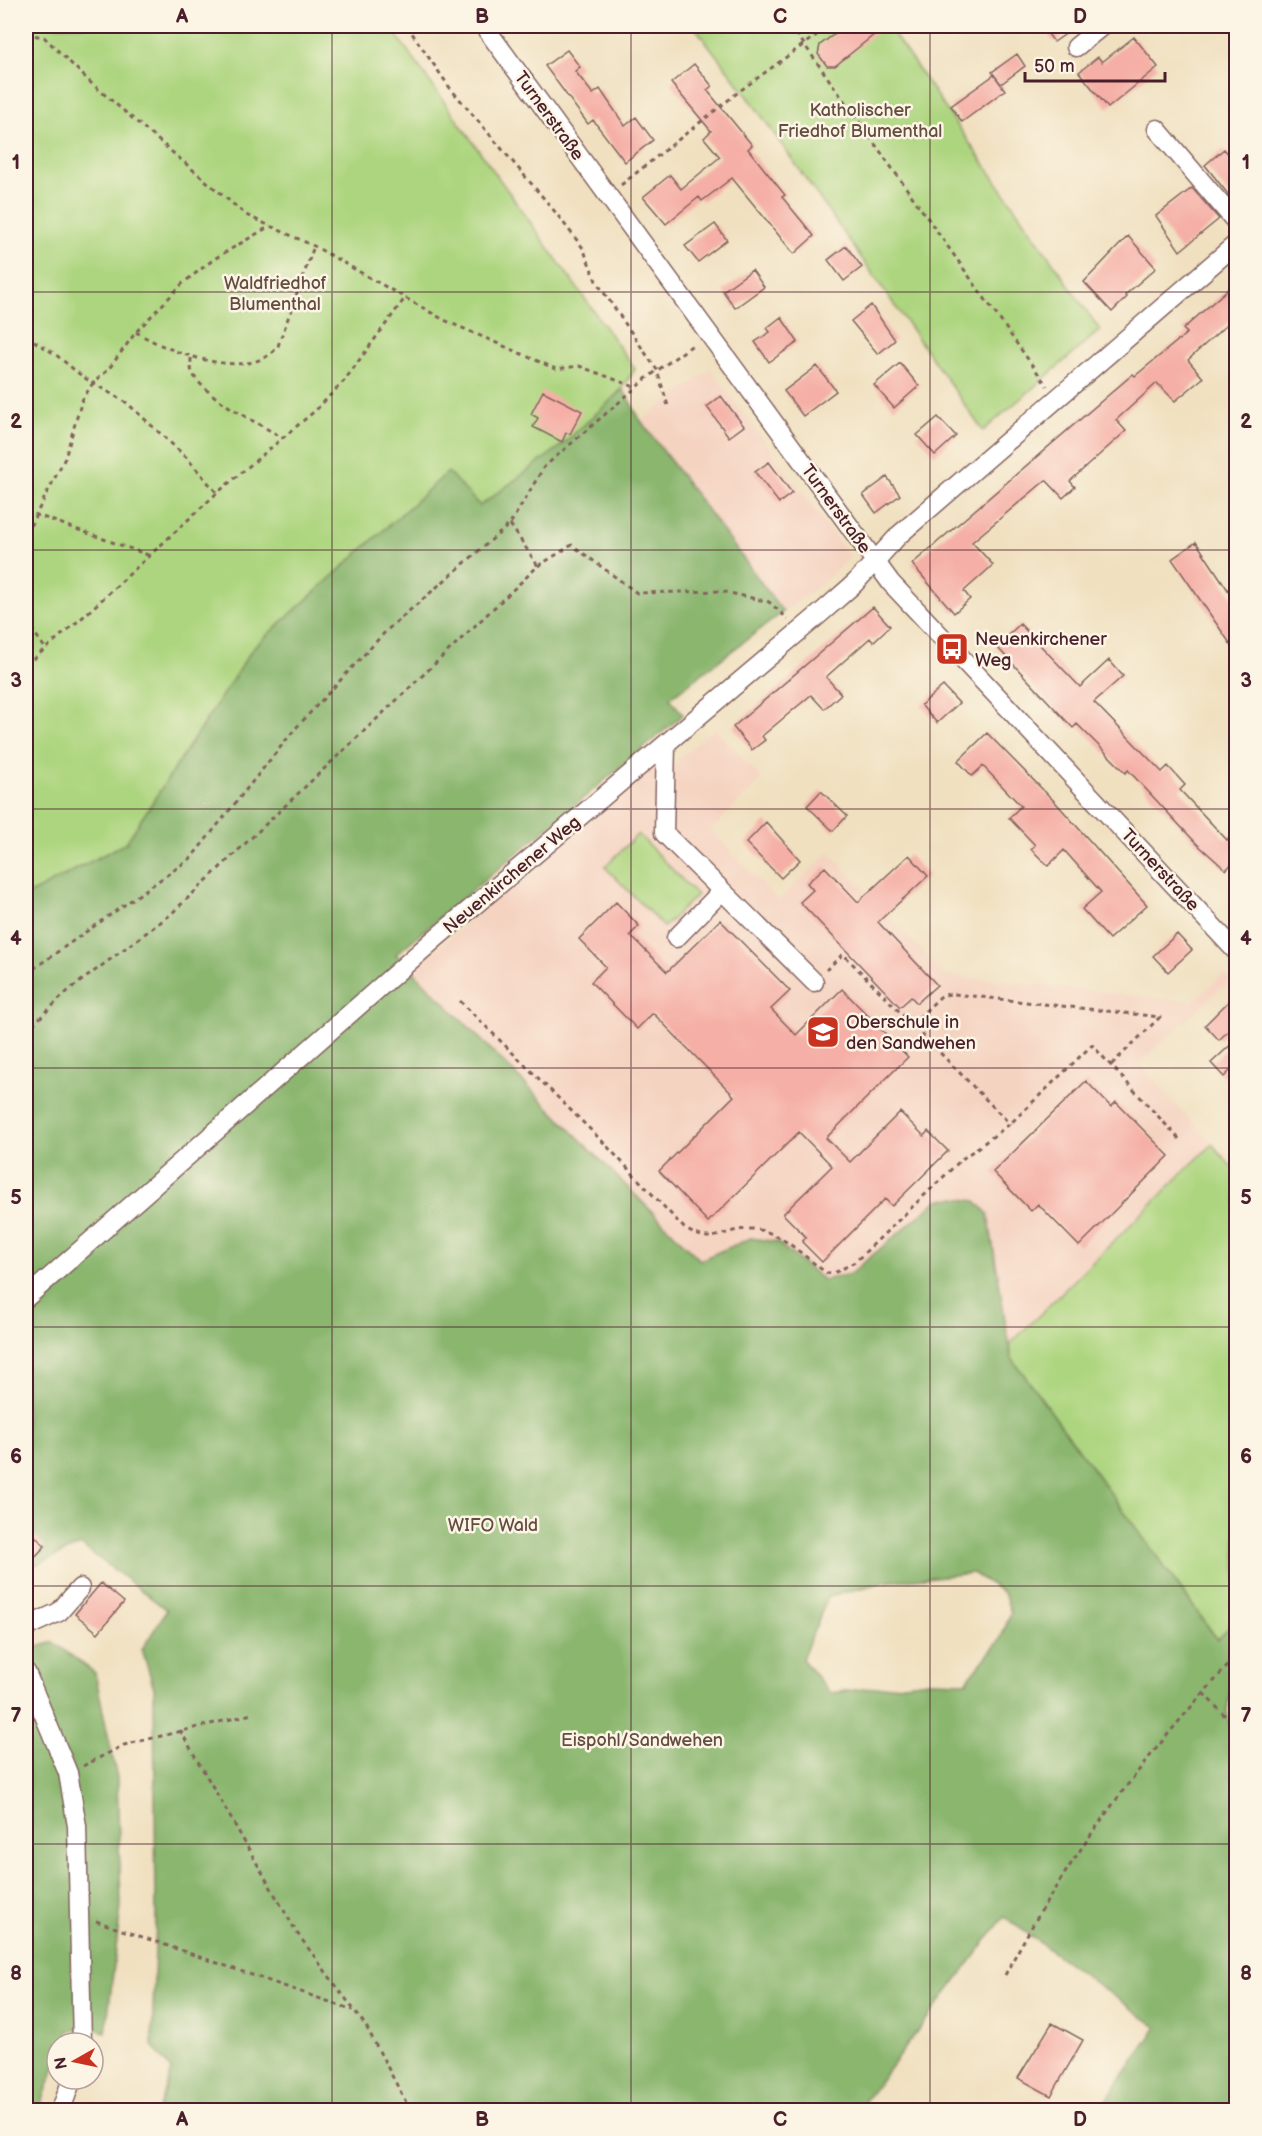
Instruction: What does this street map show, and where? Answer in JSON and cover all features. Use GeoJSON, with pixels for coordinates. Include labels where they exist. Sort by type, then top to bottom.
{"type":"FeatureCollection","features":[{"type":"Feature","properties":{"kind":"street","name":"Turnerstraße"},"geometry":{"type":"LineString","coordinates":[[484,26],[875,562],[952,649],[1236,951]]}},
{"type":"Feature","properties":{"kind":"street"},"geometry":{"type":"LineString","coordinates":[[1076,47],[1102,26]]}},
{"type":"Feature","properties":{"kind":"street"},"geometry":{"type":"LineString","coordinates":[[1156,129],[1236,222]]}},
{"type":"Feature","properties":{"kind":"street","name":"Neuenkirchener Weg"},"geometry":{"type":"LineString","coordinates":[[26,1298],[437,937],[801,630],[875,562],[900,535],[1236,244]]}},
{"type":"Feature","properties":{"kind":"street"},"geometry":{"type":"LineString","coordinates":[[666,744],[664,833],[814,982]]}},
{"type":"Feature","properties":{"kind":"street"},"geometry":{"type":"LineString","coordinates":[[676,938],[723,891]]}},
{"type":"Feature","properties":{"kind":"street"},"geometry":{"type":"LineString","coordinates":[[26,1627],[59,1612],[80,1588]]}},
{"type":"Feature","properties":{"kind":"street"},"geometry":{"type":"LineString","coordinates":[[26,1672],[69,1773],[77,1826],[82,2031]]}},
{"type":"Feature","properties":{"kind":"street"},"geometry":{"type":"LineString","coordinates":[[61,2110],[68,2091]]}},
{"type":"Feature","properties":{"kind":"path"},"geometry":{"type":"LineString","coordinates":[[407,26],[450,88],[552,208],[582,248],[596,281],[657,370],[669,409]]}},
{"type":"Feature","properties":{"kind":"path"},"geometry":{"type":"LineString","coordinates":[[791,26],[1057,399]]}},
{"type":"Feature","properties":{"kind":"path"},"geometry":{"type":"LineString","coordinates":[[608,197],[741,90],[829,26]]}},
{"type":"Feature","properties":{"kind":"path"},"geometry":{"type":"LineString","coordinates":[[26,34],[44,36],[91,83],[246,215],[314,246],[444,320],[556,369],[579,366],[636,388]]}},
{"type":"Feature","properties":{"kind":"path"},"geometry":{"type":"LineString","coordinates":[[26,534],[34,514],[60,468],[82,400],[93,383],[108,370],[136,332],[183,283],[214,259],[270,226]]}},
{"type":"Feature","properties":{"kind":"path"},"geometry":{"type":"LineString","coordinates":[[136,332],[151,342],[192,358],[228,363],[259,361],[271,356],[278,346],[314,246]]}},
{"type":"Feature","properties":{"kind":"path"},"geometry":{"type":"LineString","coordinates":[[26,664],[83,616],[218,492],[316,410],[344,381],[405,298]]}},
{"type":"Feature","properties":{"kind":"path"},"geometry":{"type":"LineString","coordinates":[[26,974],[191,858],[295,729],[387,630],[510,524],[544,467],[657,370],[708,335]]}},
{"type":"Feature","properties":{"kind":"path"},"geometry":{"type":"LineString","coordinates":[[26,336],[127,404],[186,457],[218,492]]}},
{"type":"Feature","properties":{"kind":"path"},"geometry":{"type":"LineString","coordinates":[[192,358],[190,367],[194,377],[212,393],[283,438]]}},
{"type":"Feature","properties":{"kind":"path"},"geometry":{"type":"LineString","coordinates":[[26,511],[148,555]]}},
{"type":"Feature","properties":{"kind":"path"},"geometry":{"type":"LineString","coordinates":[[510,524],[538,566]]}},
{"type":"Feature","properties":{"kind":"path"},"geometry":{"type":"LineString","coordinates":[[26,1031],[69,990],[170,915],[538,566],[572,545],[637,593],[721,591],[769,602],[801,630]]}},
{"type":"Feature","properties":{"kind":"path"},"geometry":{"type":"LineString","coordinates":[[26,621],[45,648]]}},
{"type":"Feature","properties":{"kind":"path"},"geometry":{"type":"LineString","coordinates":[[814,982],[843,954],[1010,1124]]}},
{"type":"Feature","properties":{"kind":"path"},"geometry":{"type":"LineString","coordinates":[[912,1024],[942,995],[954,994],[1160,1017],[1111,1065]]}},
{"type":"Feature","properties":{"kind":"path"},"geometry":{"type":"LineString","coordinates":[[460,1001],[604,1143],[685,1229],[701,1238],[714,1238],[748,1229],[770,1233],[789,1244],[827,1273],[836,1272],[855,1262],[962,1159],[1010,1124],[1092,1045],[1182,1142]]}},
{"type":"Feature","properties":{"kind":"path"},"geometry":{"type":"LineString","coordinates":[[1005,1975],[1027,1933],[1081,1848],[1137,1769],[1236,1657]]}},
{"type":"Feature","properties":{"kind":"path"},"geometry":{"type":"LineString","coordinates":[[1203,1693],[1236,1727]]}},
{"type":"Feature","properties":{"kind":"path"},"geometry":{"type":"LineString","coordinates":[[69,1773],[124,1744],[252,1714]]}},
{"type":"Feature","properties":{"kind":"path"},"geometry":{"type":"LineString","coordinates":[[180,1730],[297,1933],[366,2026],[410,2110]]}},
{"type":"Feature","properties":{"kind":"path"},"geometry":{"type":"LineString","coordinates":[[79,1915],[181,1953],[286,1985],[355,2011]]}},
{"type":"Feature","properties":{"kind":"shaded area"},"geometry":{"type":"Polygon","coordinates":[[[711,369],[850,557],[826,580],[783,612],[641,421],[711,369]]]}},
{"type":"Feature","properties":{"kind":"shaded area","name":"Oberschule in den Sandwehen"},"geometry":{"type":"Polygon","coordinates":[[[714,728],[762,779],[711,830],[778,901],[829,852],[944,975],[1193,1002],[1223,974],[1230,980],[1139,1063],[1212,1144],[1010,1344],[988,1215],[835,1279],[823,1280],[777,1242],[751,1238],[700,1260],[412,969],[660,760],[675,762],[714,728]]]}},
{"type":"Feature","properties":{"kind":"green space","name":"Waldfriedhof Blumenthal"},"geometry":{"type":"Polygon","coordinates":[[[26,26],[390,26],[635,369],[621,389],[585,426],[480,506],[447,473],[253,648],[126,843],[26,896],[26,26]]]}},
{"type":"Feature","properties":{"kind":"green space","name":"Katholischer Friedhof Blumenthal"},"geometry":{"type":"Polygon","coordinates":[[[694,26],[888,26],[1100,330],[983,431],[749,98],[694,26]]]}},
{"type":"Feature","properties":{"kind":"green space","name":"WIFO Wald"},"geometry":{"type":"Polygon","coordinates":[[[623,389],[641,421],[783,612],[670,698],[683,715],[396,954],[700,1260],[751,1238],[777,1242],[823,1280],[850,1274],[938,1200],[954,1198],[976,1201],[988,1214],[1011,1357],[1217,1639],[1236,1621],[1236,1670],[1233,1673],[1227,1711],[1236,1755],[1236,2110],[1099,2110],[1157,2027],[1004,1917],[858,2110],[158,2110],[172,2071],[152,2045],[156,1915],[154,1688],[142,1649],[167,1610],[81,1545],[26,1569],[26,896],[126,843],[253,648],[448,472],[480,506],[561,446],[623,389]],[[973,1573],[884,1582],[828,1597],[802,1659],[830,1693],[929,1681],[966,1682],[1000,1640],[1011,1613],[1004,1593],[973,1573]]]}},
{"type":"Feature","properties":{"kind":"green space"},"geometry":{"type":"Polygon","coordinates":[[[638,834],[697,895],[664,927],[605,867],[638,834]]]}},
{"type":"Feature","properties":{"kind":"green space"},"geometry":{"type":"Polygon","coordinates":[[[1212,1144],[1236,1172],[1236,1621],[1218,1640],[1011,1357],[1010,1344],[1212,1144]]]}},
{"type":"Feature","properties":{"kind":"green space"},"geometry":{"type":"Polygon","coordinates":[[[53,1642],[95,1673],[117,1778],[121,1906],[106,2032],[91,2028],[45,2031],[46,2091],[39,2110],[26,2110],[26,1651],[53,1642]]]}},
{"type":"Feature","properties":{"kind":"building"},"geometry":{"type":"Polygon","coordinates":[[[845,26],[885,26],[835,66],[827,66],[818,54],[820,45],[845,26]]]}},
{"type":"Feature","properties":{"kind":"building"},"geometry":{"type":"Polygon","coordinates":[[[1042,26],[1077,26],[1054,42],[1042,26]]]}},
{"type":"Feature","properties":{"kind":"building"},"geometry":{"type":"Polygon","coordinates":[[[1134,37],[1158,67],[1108,108],[1079,72],[1098,57],[1102,62],[1134,37]]]}},
{"type":"Feature","properties":{"kind":"building"},"geometry":{"type":"Polygon","coordinates":[[[567,50],[580,67],[575,71],[593,94],[600,89],[625,126],[636,117],[653,140],[625,162],[593,120],[588,124],[545,66],[567,50]]]}},
{"type":"Feature","properties":{"kind":"building"},"geometry":{"type":"Polygon","coordinates":[[[1017,54],[1025,66],[1001,84],[992,72],[1017,54]]]}},
{"type":"Feature","properties":{"kind":"building"},"geometry":{"type":"Polygon","coordinates":[[[694,64],[712,86],[707,90],[752,145],[748,149],[785,195],[782,197],[814,236],[794,254],[732,178],[702,201],[699,197],[666,224],[643,197],[670,175],[681,189],[720,157],[704,138],[711,131],[671,83],[694,64]]]}},
{"type":"Feature","properties":{"kind":"building"},"geometry":{"type":"Polygon","coordinates":[[[994,75],[1005,90],[962,122],[951,106],[994,75]]]}},
{"type":"Feature","properties":{"kind":"building"},"geometry":{"type":"Polygon","coordinates":[[[1224,149],[1236,163],[1236,193],[1231,198],[1205,165],[1224,149]]]}},
{"type":"Feature","properties":{"kind":"building"},"geometry":{"type":"Polygon","coordinates":[[[1192,188],[1219,219],[1180,251],[1156,216],[1192,188]]]}},
{"type":"Feature","properties":{"kind":"building"},"geometry":{"type":"Polygon","coordinates":[[[715,224],[727,240],[698,262],[685,246],[715,224]]]}},
{"type":"Feature","properties":{"kind":"building"},"geometry":{"type":"Polygon","coordinates":[[[1128,236],[1156,268],[1125,295],[1127,297],[1112,312],[1084,282],[1128,236]]]}},
{"type":"Feature","properties":{"kind":"building"},"geometry":{"type":"Polygon","coordinates":[[[846,246],[862,267],[844,281],[828,260],[846,246]]]}},
{"type":"Feature","properties":{"kind":"building"},"geometry":{"type":"Polygon","coordinates":[[[752,270],[764,287],[735,308],[723,291],[752,270]]]}},
{"type":"Feature","properties":{"kind":"building"},"geometry":{"type":"Polygon","coordinates":[[[1236,282],[1236,316],[1188,360],[1203,378],[1175,401],[1157,383],[1116,420],[1126,431],[1070,481],[1075,487],[1063,498],[1046,480],[972,542],[993,565],[964,591],[970,599],[954,613],[912,564],[1133,374],[1135,376],[1187,333],[1183,329],[1236,282]]]}},
{"type":"Feature","properties":{"kind":"building"},"geometry":{"type":"Polygon","coordinates":[[[871,305],[895,340],[878,354],[851,321],[871,305]]]}},
{"type":"Feature","properties":{"kind":"building"},"geometry":{"type":"Polygon","coordinates":[[[781,317],[798,342],[769,362],[755,342],[770,332],[767,328],[781,317]]]}},
{"type":"Feature","properties":{"kind":"building"},"geometry":{"type":"Polygon","coordinates":[[[900,363],[919,386],[894,408],[874,385],[900,363]]]}},
{"type":"Feature","properties":{"kind":"building"},"geometry":{"type":"Polygon","coordinates":[[[817,366],[836,391],[803,416],[784,391],[817,366]]]}},
{"type":"Feature","properties":{"kind":"building"},"geometry":{"type":"Polygon","coordinates":[[[543,391],[582,411],[570,434],[566,433],[562,442],[533,427],[538,418],[531,414],[543,391]]]}},
{"type":"Feature","properties":{"kind":"building"},"geometry":{"type":"Polygon","coordinates":[[[721,396],[744,426],[729,437],[707,407],[721,396]]]}},
{"type":"Feature","properties":{"kind":"building"},"geometry":{"type":"Polygon","coordinates":[[[938,417],[956,436],[935,455],[917,435],[938,417]]]}},
{"type":"Feature","properties":{"kind":"building"},"geometry":{"type":"Polygon","coordinates":[[[769,462],[792,493],[779,503],[755,472],[769,462]]]}},
{"type":"Feature","properties":{"kind":"building"},"geometry":{"type":"Polygon","coordinates":[[[887,477],[900,495],[876,513],[863,495],[887,477]]]}},
{"type":"Feature","properties":{"kind":"building"},"geometry":{"type":"Polygon","coordinates":[[[1196,542],[1236,602],[1236,652],[1172,559],[1196,542]]]}},
{"type":"Feature","properties":{"kind":"building"},"geometry":{"type":"Polygon","coordinates":[[[873,607],[890,626],[873,642],[870,638],[826,677],[841,694],[824,709],[811,695],[762,736],[765,740],[752,750],[733,727],[873,607]]]}},
{"type":"Feature","properties":{"kind":"building"},"geometry":{"type":"Polygon","coordinates":[[[1020,624],[1080,687],[1109,660],[1123,676],[1094,702],[1162,772],[1168,766],[1185,785],[1180,790],[1227,840],[1236,829],[1236,859],[1226,870],[1197,844],[1128,770],[1126,773],[1077,724],[1073,728],[996,646],[1020,624]]]}},
{"type":"Feature","properties":{"kind":"building"},"geometry":{"type":"Polygon","coordinates":[[[943,686],[959,703],[937,723],[921,705],[943,686]]]}},
{"type":"Feature","properties":{"kind":"building"},"geometry":{"type":"Polygon","coordinates":[[[987,733],[1056,803],[1147,905],[1109,939],[1082,909],[1101,892],[1064,850],[1048,866],[1031,849],[1035,845],[1009,818],[1021,806],[983,766],[972,776],[958,761],[987,733]]]}},
{"type":"Feature","properties":{"kind":"building"},"geometry":{"type":"Polygon","coordinates":[[[821,791],[847,816],[833,831],[807,806],[821,791]]]}},
{"type":"Feature","properties":{"kind":"building"},"geometry":{"type":"Polygon","coordinates":[[[766,822],[800,860],[781,878],[746,843],[766,822]]]}},
{"type":"Feature","properties":{"kind":"building"},"geometry":{"type":"Polygon","coordinates":[[[909,855],[928,876],[878,922],[937,985],[917,1003],[911,997],[900,1007],[800,902],[813,890],[807,883],[825,867],[858,902],[909,855]]]}},
{"type":"Feature","properties":{"kind":"building"},"geometry":{"type":"Polygon","coordinates":[[[616,902],[639,926],[630,935],[667,972],[720,920],[790,991],[771,1009],[796,1035],[842,989],[908,1057],[826,1138],[850,1162],[900,1112],[924,1136],[928,1131],[948,1151],[892,1206],[885,1199],[822,1262],[802,1242],[806,1237],[783,1214],[832,1166],[799,1132],[708,1222],[659,1171],[734,1096],[653,1013],[637,1029],[591,982],[606,967],[579,939],[616,902]]]}},
{"type":"Feature","properties":{"kind":"building"},"geometry":{"type":"Polygon","coordinates":[[[1177,934],[1192,950],[1168,972],[1153,956],[1177,934]]]}},
{"type":"Feature","properties":{"kind":"building"},"geometry":{"type":"Polygon","coordinates":[[[1236,994],[1236,1023],[1219,1040],[1205,1025],[1236,994]]]}},
{"type":"Feature","properties":{"kind":"building"},"geometry":{"type":"Polygon","coordinates":[[[1236,1040],[1236,1065],[1224,1077],[1211,1063],[1236,1040]]]}},
{"type":"Feature","properties":{"kind":"building"},"geometry":{"type":"Polygon","coordinates":[[[1086,1081],[1111,1107],[1116,1102],[1169,1156],[1079,1246],[1038,1204],[1031,1211],[993,1172],[1086,1081]]]}},
{"type":"Feature","properties":{"kind":"building"},"geometry":{"type":"Polygon","coordinates":[[[26,1527],[45,1546],[35,1557],[26,1548],[26,1527]]]}},
{"type":"Feature","properties":{"kind":"building"},"geometry":{"type":"Polygon","coordinates":[[[101,1583],[124,1602],[98,1633],[75,1614],[101,1583]]]}},
{"type":"Feature","properties":{"kind":"building"},"geometry":{"type":"Polygon","coordinates":[[[1052,2023],[1083,2040],[1051,2096],[1018,2078],[1052,2023]]]}},
{"type":"Feature","properties":{"kind":"place","name":"Neuenkirchener Weg"},"geometry":{"type":"Point","coordinates":[952,649]}},
{"type":"Feature","properties":{"kind":"place","name":"Oberschule in den Sandwehen"},"geometry":{"type":"Point","coordinates":[823,1032]}},
{"type":"Feature","properties":{"kind":"park label","name":"Eispohl/Sandwehen"},"geometry":{"type":"Point","coordinates":[642,1740]}}]}
